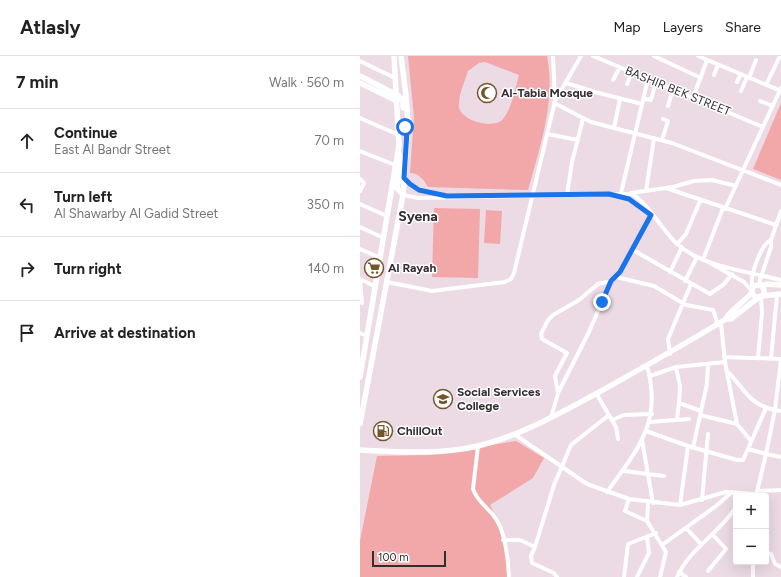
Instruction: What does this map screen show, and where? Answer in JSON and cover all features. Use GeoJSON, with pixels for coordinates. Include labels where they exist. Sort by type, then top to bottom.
{"type":"FeatureCollection","features":[{"type":"Feature","properties":{"kind":"main road"},"geometry":{"type":"LineString","coordinates":[[360,374],[376,288],[400,135],[394,56]]}},
{"type":"Feature","properties":{"kind":"main road"},"geometry":{"type":"LineString","coordinates":[[360,424],[403,195],[407,131],[406,96],[401,56]]}},
{"type":"Feature","properties":{"kind":"main road"},"geometry":{"type":"LineString","coordinates":[[360,76],[396,94],[403,102],[404,122],[407,131]]}},
{"type":"Feature","properties":{"kind":"main road"},"geometry":{"type":"LineString","coordinates":[[360,83],[397,101]]}},
{"type":"Feature","properties":{"kind":"main road"},"geometry":{"type":"LineString","coordinates":[[398,151],[400,161],[397,188],[403,195]]}},
{"type":"Feature","properties":{"kind":"main road"},"geometry":{"type":"LineString","coordinates":[[387,216],[393,208],[400,211]]}},
{"type":"Feature","properties":{"kind":"main road"},"geometry":{"type":"LineString","coordinates":[[722,322],[755,286],[768,284],[781,285]]}},
{"type":"Feature","properties":{"kind":"main road"},"geometry":{"type":"LineString","coordinates":[[360,450],[406,453],[478,446],[514,434],[551,418],[670,354],[722,322],[731,319],[761,296],[764,291],[761,286]]}},
{"type":"Feature","properties":{"kind":"main road"},"geometry":{"type":"LineString","coordinates":[[752,291],[754,296],[779,294]]}},
{"type":"Feature","properties":{"kind":"street"},"geometry":{"type":"LineString","coordinates":[[553,56],[555,102]]}},
{"type":"Feature","properties":{"kind":"street"},"geometry":{"type":"LineString","coordinates":[[387,282],[432,291],[508,281],[514,273],[555,102],[581,56]]}},
{"type":"Feature","properties":{"kind":"street","name":"BASHIR BEK STREET"},"geometry":{"type":"LineString","coordinates":[[593,56],[763,126]]}},
{"type":"Feature","properties":{"kind":"street"},"geometry":{"type":"LineString","coordinates":[[654,56],[701,78]]}},
{"type":"Feature","properties":{"kind":"street"},"geometry":{"type":"LineString","coordinates":[[698,56],[781,90],[724,209],[703,260]]}},
{"type":"Feature","properties":{"kind":"street"},"geometry":{"type":"LineString","coordinates":[[693,98],[708,61],[712,56]]}},
{"type":"Feature","properties":{"kind":"street"},"geometry":{"type":"LineString","coordinates":[[766,84],[780,56]]}},
{"type":"Feature","properties":{"kind":"street"},"geometry":{"type":"LineString","coordinates":[[741,91],[756,60]]}},
{"type":"Feature","properties":{"kind":"street"},"geometry":{"type":"LineString","coordinates":[[360,61],[395,78]]}},
{"type":"Feature","properties":{"kind":"street"},"geometry":{"type":"LineString","coordinates":[[714,75],[718,65]]}},
{"type":"Feature","properties":{"kind":"street"},"geometry":{"type":"LineString","coordinates":[[613,80],[620,67]]}},
{"type":"Feature","properties":{"kind":"street"},"geometry":{"type":"LineString","coordinates":[[627,84],[632,72]]}},
{"type":"Feature","properties":{"kind":"street"},"geometry":{"type":"LineString","coordinates":[[737,82],[741,74]]}},
{"type":"Feature","properties":{"kind":"street"},"geometry":{"type":"LineString","coordinates":[[621,193],[648,79]]}},
{"type":"Feature","properties":{"kind":"street"},"geometry":{"type":"LineString","coordinates":[[644,99],[650,100],[656,82]]}},
{"type":"Feature","properties":{"kind":"street"},"geometry":{"type":"LineString","coordinates":[[566,83],[642,104]]}},
{"type":"Feature","properties":{"kind":"street"},"geometry":{"type":"LineString","coordinates":[[668,106],[673,89]]}},
{"type":"Feature","properties":{"kind":"street"},"geometry":{"type":"LineString","coordinates":[[614,128],[620,99]]}},
{"type":"Feature","properties":{"kind":"street"},"geometry":{"type":"LineString","coordinates":[[760,101],[773,106]]}},
{"type":"Feature","properties":{"kind":"street"},"geometry":{"type":"LineString","coordinates":[[555,102],[583,119],[662,140],[781,185]]}},
{"type":"Feature","properties":{"kind":"street"},"geometry":{"type":"LineString","coordinates":[[360,118],[400,135]]}},
{"type":"Feature","properties":{"kind":"street"},"geometry":{"type":"LineString","coordinates":[[567,195],[569,178],[583,119]]}},
{"type":"Feature","properties":{"kind":"street"},"geometry":{"type":"LineString","coordinates":[[662,140],[668,121],[663,119]]}},
{"type":"Feature","properties":{"kind":"street"},"geometry":{"type":"LineString","coordinates":[[547,134],[578,140]]}},
{"type":"Feature","properties":{"kind":"street"},"geometry":{"type":"LineString","coordinates":[[646,191],[654,138]]}},
{"type":"Feature","properties":{"kind":"street"},"geometry":{"type":"LineString","coordinates":[[360,151],[395,165]]}},
{"type":"Feature","properties":{"kind":"street"},"geometry":{"type":"LineString","coordinates":[[404,178],[419,190],[447,196]]}},
{"type":"Feature","properties":{"kind":"street"},"geometry":{"type":"LineString","coordinates":[[360,179],[364,183],[360,191]]}},
{"type":"Feature","properties":{"kind":"street"},"geometry":{"type":"LineString","coordinates":[[403,195],[415,198],[447,196],[609,194],[676,187],[690,181],[708,180],[736,186]]}},
{"type":"Feature","properties":{"kind":"street"},"geometry":{"type":"LineString","coordinates":[[666,188],[700,201],[776,225]]}},
{"type":"Feature","properties":{"kind":"street"},"geometry":{"type":"LineString","coordinates":[[628,193],[638,197],[651,215],[682,248],[732,274],[744,282],[752,291]]}},
{"type":"Feature","properties":{"kind":"street"},"geometry":{"type":"LineString","coordinates":[[609,194],[629,199],[651,215]]}},
{"type":"Feature","properties":{"kind":"street"},"geometry":{"type":"LineString","coordinates":[[677,244],[686,234],[700,201]]}},
{"type":"Feature","properties":{"kind":"street"},"geometry":{"type":"LineString","coordinates":[[360,204],[387,216]]}},
{"type":"Feature","properties":{"kind":"street"},"geometry":{"type":"LineString","coordinates":[[761,286],[762,275],[771,247],[771,240],[781,211]]}},
{"type":"Feature","properties":{"kind":"street"},"geometry":{"type":"LineString","coordinates":[[576,357],[548,343],[540,336],[548,320],[579,300],[598,284],[611,281],[616,277],[633,250],[651,215]]}},
{"type":"Feature","properties":{"kind":"street"},"geometry":{"type":"LineString","coordinates":[[361,229],[384,238]]}},
{"type":"Feature","properties":{"kind":"street"},"geometry":{"type":"LineString","coordinates":[[752,291],[751,282],[753,273],[764,245],[771,240]]}},
{"type":"Feature","properties":{"kind":"street"},"geometry":{"type":"LineString","coordinates":[[670,272],[682,248]]}},
{"type":"Feature","properties":{"kind":"street"},"geometry":{"type":"LineString","coordinates":[[360,249],[381,258]]}},
{"type":"Feature","properties":{"kind":"street"},"geometry":{"type":"LineString","coordinates":[[633,250],[710,294],[724,284],[732,274]]}},
{"type":"Feature","properties":{"kind":"street"},"geometry":{"type":"LineString","coordinates":[[685,281],[697,257]]}},
{"type":"Feature","properties":{"kind":"street"},"geometry":{"type":"LineString","coordinates":[[708,262],[781,280]]}},
{"type":"Feature","properties":{"kind":"street"},"geometry":{"type":"LineString","coordinates":[[616,277],[654,286],[682,304],[693,308],[713,310],[722,322],[724,360],[736,424],[751,441]]}},
{"type":"Feature","properties":{"kind":"street"},"geometry":{"type":"LineString","coordinates":[[372,308],[361,303],[360,280],[376,288]]}},
{"type":"Feature","properties":{"kind":"street"},"geometry":{"type":"LineString","coordinates":[[551,418],[558,393],[611,281]]}},
{"type":"Feature","properties":{"kind":"street"},"geometry":{"type":"LineString","coordinates":[[670,354],[668,339],[691,284]]}},
{"type":"Feature","properties":{"kind":"street"},"geometry":{"type":"LineString","coordinates":[[771,359],[779,294]]}},
{"type":"Feature","properties":{"kind":"street"},"geometry":{"type":"LineString","coordinates":[[758,358],[762,318],[761,296]]}},
{"type":"Feature","properties":{"kind":"street"},"geometry":{"type":"LineString","coordinates":[[360,333],[367,336]]}},
{"type":"Feature","properties":{"kind":"street"},"geometry":{"type":"LineString","coordinates":[[558,393],[555,376],[567,352]]}},
{"type":"Feature","properties":{"kind":"street"},"geometry":{"type":"LineString","coordinates":[[650,376],[676,367],[708,364],[724,360],[758,358],[781,359],[775,410],[757,493],[781,490]]}},
{"type":"Feature","properties":{"kind":"street"},"geometry":{"type":"LineString","coordinates":[[680,505],[691,447],[707,384],[708,364]]}},
{"type":"Feature","properties":{"kind":"street"},"geometry":{"type":"LineString","coordinates":[[607,492],[624,471],[642,440],[650,422],[652,414],[650,376],[647,366]]}},
{"type":"Feature","properties":{"kind":"street"},"geometry":{"type":"LineString","coordinates":[[676,367],[680,386],[677,418]]}},
{"type":"Feature","properties":{"kind":"street"},"geometry":{"type":"LineString","coordinates":[[726,370],[754,402],[766,408],[781,411]]}},
{"type":"Feature","properties":{"kind":"street"},"geometry":{"type":"LineString","coordinates":[[596,393],[617,429],[618,439]]}},
{"type":"Feature","properties":{"kind":"street"},"geometry":{"type":"LineString","coordinates":[[679,403],[700,413],[736,424]]}},
{"type":"Feature","properties":{"kind":"street"},"geometry":{"type":"LineString","coordinates":[[646,431],[691,447],[741,460],[745,458],[766,408]]}},
{"type":"Feature","properties":{"kind":"street"},"geometry":{"type":"LineString","coordinates":[[612,420],[624,414],[652,414]]}},
{"type":"Feature","properties":{"kind":"street"},"geometry":{"type":"LineString","coordinates":[[557,577],[554,573],[532,563],[531,556],[562,466],[574,442],[609,415]]}},
{"type":"Feature","properties":{"kind":"street"},"geometry":{"type":"LineString","coordinates":[[650,422],[677,418],[689,419]]}},
{"type":"Feature","properties":{"kind":"street"},"geometry":{"type":"LineString","coordinates":[[514,434],[562,466],[578,479],[607,492],[629,499],[650,503],[680,505],[702,500],[720,493],[738,493]]}},
{"type":"Feature","properties":{"kind":"street"},"geometry":{"type":"LineString","coordinates":[[702,500],[708,434]]}},
{"type":"Feature","properties":{"kind":"street"},"geometry":{"type":"LineString","coordinates":[[642,440],[648,474],[650,503],[647,521]]}},
{"type":"Feature","properties":{"kind":"street"},"geometry":{"type":"LineString","coordinates":[[478,446],[473,489],[475,496],[497,520],[508,560],[508,577]]}},
{"type":"Feature","properties":{"kind":"street"},"geometry":{"type":"LineString","coordinates":[[748,449],[781,457]]}},
{"type":"Feature","properties":{"kind":"street"},"geometry":{"type":"LineString","coordinates":[[624,471],[664,476]]}},
{"type":"Feature","properties":{"kind":"street"},"geometry":{"type":"LineString","coordinates":[[662,546],[732,492]]}},
{"type":"Feature","properties":{"kind":"street"},"geometry":{"type":"LineString","coordinates":[[629,499],[625,511],[647,521],[656,533],[666,555],[660,577]]}},
{"type":"Feature","properties":{"kind":"street"},"geometry":{"type":"LineString","coordinates":[[686,577],[678,575],[687,558],[700,544],[726,521],[733,511]]}},
{"type":"Feature","properties":{"kind":"street"},"geometry":{"type":"LineString","coordinates":[[686,528],[700,544]]}},
{"type":"Feature","properties":{"kind":"street"},"geometry":{"type":"LineString","coordinates":[[624,577],[628,544],[647,538],[656,533]]}},
{"type":"Feature","properties":{"kind":"street"},"geometry":{"type":"LineString","coordinates":[[708,571],[726,549],[712,534]]}},
{"type":"Feature","properties":{"kind":"street"},"geometry":{"type":"LineString","coordinates":[[637,577],[649,553],[647,538]]}},
{"type":"Feature","properties":{"kind":"street"},"geometry":{"type":"LineString","coordinates":[[503,540],[520,540],[534,547]]}},
{"type":"Feature","properties":{"kind":"street"},"geometry":{"type":"LineString","coordinates":[[769,553],[771,554],[775,564],[781,567]]}},
{"type":"Feature","properties":{"kind":"street"},"geometry":{"type":"LineString","coordinates":[[753,565],[753,577]]}},
{"type":"Feature","properties":{"kind":"shaded area"},"geometry":{"type":"Polygon","coordinates":[[[408,56],[547,56],[550,90],[548,107],[542,140],[528,190],[428,187],[423,179],[413,173],[410,173],[414,117],[408,56]],[[485,62],[479,63],[468,71],[459,102],[461,112],[471,120],[478,122],[493,124],[499,122],[503,119],[509,109],[519,75],[485,62]]]}},
{"type":"Feature","properties":{"kind":"shaded area"},"geometry":{"type":"Polygon","coordinates":[[[781,103],[781,180],[753,169],[781,103]]]}},
{"type":"Feature","properties":{"kind":"shaded area"},"geometry":{"type":"Polygon","coordinates":[[[434,208],[480,209],[478,278],[432,277],[434,208]]]}},
{"type":"Feature","properties":{"kind":"shaded area"},"geometry":{"type":"Polygon","coordinates":[[[486,210],[502,211],[500,244],[484,243],[486,210]]]}},
{"type":"Feature","properties":{"kind":"shaded area"},"geometry":{"type":"Polygon","coordinates":[[[516,441],[544,458],[533,478],[490,505],[502,531],[507,549],[507,577],[360,577],[360,541],[377,456],[430,455],[516,441]]]}},
{"type":"Feature","properties":{"kind":"place","name":"Al-Tabia Mosque"},"geometry":{"type":"Point","coordinates":[487,93]}},
{"type":"Feature","properties":{"kind":"place","name":"Al Rayah"},"geometry":{"type":"Point","coordinates":[374,268]}},
{"type":"Feature","properties":{"kind":"place","name":"Social Services College"},"geometry":{"type":"Point","coordinates":[443,399]}},
{"type":"Feature","properties":{"kind":"place","name":"ChillOut"},"geometry":{"type":"Point","coordinates":[383,431]}},
{"type":"Feature","properties":{"kind":"district","name":"Syena"},"geometry":{"type":"Point","coordinates":[418,216]}},
{"type":"Feature","properties":{"kind":"route"},"geometry":{"type":"LineString","coordinates":[[405,127],[407,131],[404,178],[407,182],[419,190],[447,196],[609,194],[629,199],[651,215],[620,272],[611,281],[602,302]]}}]}
